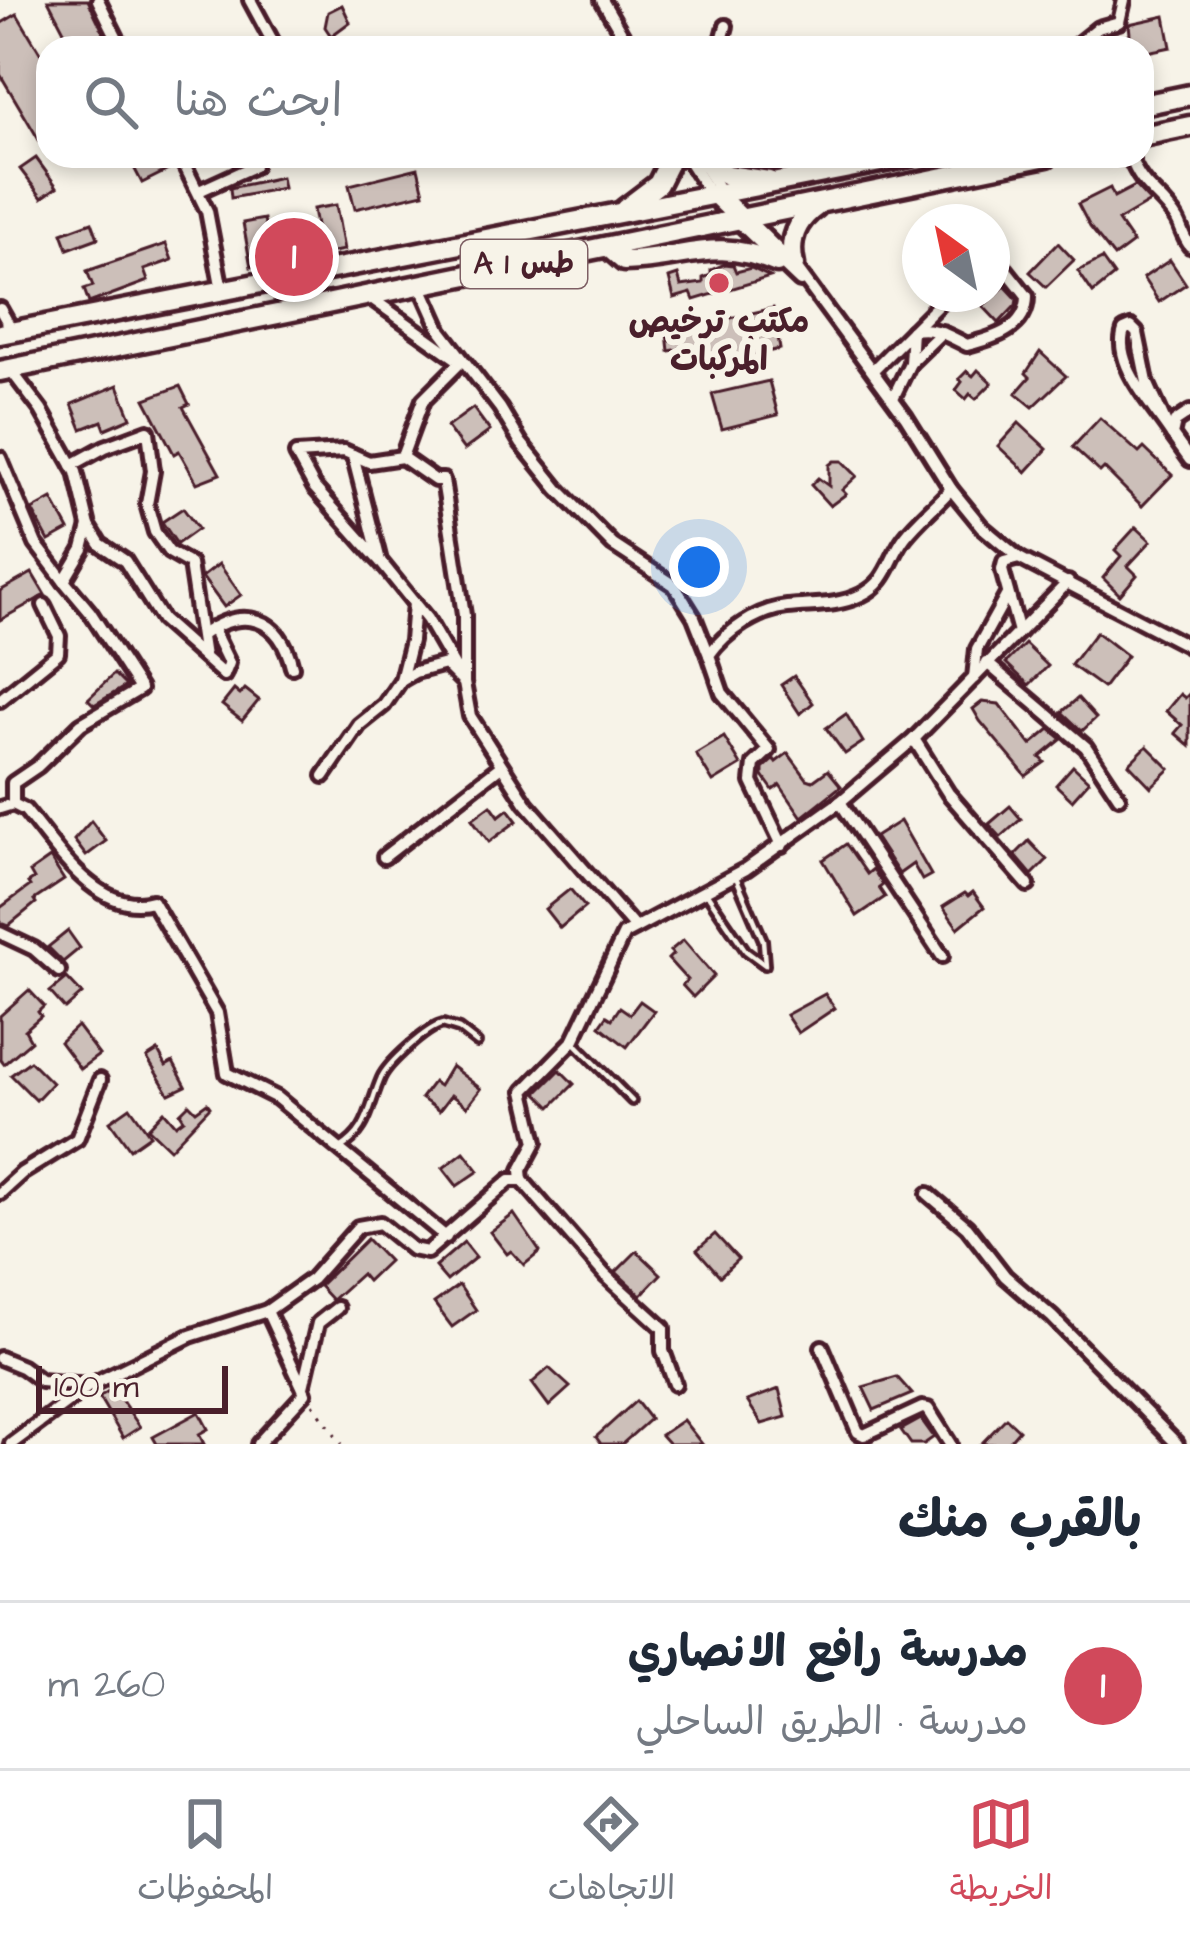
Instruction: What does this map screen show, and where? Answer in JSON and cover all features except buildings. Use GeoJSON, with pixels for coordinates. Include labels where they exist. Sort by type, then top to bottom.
{"type":"FeatureCollection","features":[{"type":"Feature","properties":{"kind":"highway"},"geometry":{"type":"LineString","coordinates":[[1154,102],[1190,95]]}},
{"type":"Feature","properties":{"kind":"highway"},"geometry":{"type":"LineString","coordinates":[[1154,134],[1190,126]]}},
{"type":"Feature","properties":{"kind":"highway"},"geometry":{"type":"LineString","coordinates":[[601,219],[648,193],[668,168]]}},
{"type":"Feature","properties":{"kind":"highway"},"geometry":{"type":"LineString","coordinates":[[714,168],[727,175],[780,183]]}},
{"type":"Feature","properties":{"kind":"highway","name":"A 1 طس"},"geometry":{"type":"LineString","coordinates":[[6,333],[853,168]]}},
{"type":"Feature","properties":{"kind":"highway","name":"A 1 طس"},"geometry":{"type":"LineString","coordinates":[[5,370],[990,168]]}},
{"type":"Feature","properties":{"kind":"highway"},"geometry":{"type":"LineString","coordinates":[[609,248],[624,261],[718,248],[786,264],[804,216],[821,204]]}},
{"type":"Feature","properties":{"kind":"street"},"geometry":{"type":"LineString","coordinates":[[98,0],[116,36]]}},
{"type":"Feature","properties":{"kind":"street"},"geometry":{"type":"LineString","coordinates":[[250,0],[270,36]]}},
{"type":"Feature","properties":{"kind":"street"},"geometry":{"type":"LineString","coordinates":[[602,0],[623,36]]}},
{"type":"Feature","properties":{"kind":"street"},"geometry":{"type":"LineString","coordinates":[[1088,36],[1119,22],[1124,0]]}},
{"type":"Feature","properties":{"kind":"street"},"geometry":{"type":"LineString","coordinates":[[723,36],[726,26]]}},
{"type":"Feature","properties":{"kind":"street"},"geometry":{"type":"LineString","coordinates":[[187,168],[199,191],[223,294]]}},
{"type":"Feature","properties":{"kind":"street"},"geometry":{"type":"LineString","coordinates":[[199,191],[250,168]]}},
{"type":"Feature","properties":{"kind":"street"},"geometry":{"type":"LineString","coordinates":[[702,168],[718,196],[807,286],[873,370],[951,489],[982,526],[1019,558],[1190,647]]}},
{"type":"Feature","properties":{"kind":"street"},"geometry":{"type":"LineString","coordinates":[[1134,168],[1138,180],[1179,223],[1190,246]]}},
{"type":"Feature","properties":{"kind":"street"},"geometry":{"type":"LineString","coordinates":[[912,331],[942,332],[967,345],[994,339],[1014,327],[1025,313],[1027,296],[1010,275]]}},
{"type":"Feature","properties":{"kind":"street"},"geometry":{"type":"LineString","coordinates":[[420,284],[461,362],[558,489],[613,545],[674,585],[694,617],[722,693],[769,750],[754,764],[752,782],[782,844]]}},
{"type":"Feature","properties":{"kind":"street"},"geometry":{"type":"LineString","coordinates":[[367,295],[461,362]]}},
{"type":"Feature","properties":{"kind":"street"},"geometry":{"type":"LineString","coordinates":[[0,309],[6,333]]}},
{"type":"Feature","properties":{"kind":"street"},"geometry":{"type":"LineString","coordinates":[[873,370],[931,312]]}},
{"type":"Feature","properties":{"kind":"street"},"geometry":{"type":"LineString","coordinates":[[1169,429],[1147,382],[1137,333],[1130,326],[1119,342],[1126,366],[1190,460]]}},
{"type":"Feature","properties":{"kind":"street"},"geometry":{"type":"LineString","coordinates":[[910,364],[912,331]]}},
{"type":"Feature","properties":{"kind":"street"},"geometry":{"type":"LineString","coordinates":[[893,398],[910,364],[942,332]]}},
{"type":"Feature","properties":{"kind":"street"},"geometry":{"type":"LineString","coordinates":[[402,457],[423,400],[461,362]]}},
{"type":"Feature","properties":{"kind":"street"},"geometry":{"type":"LineString","coordinates":[[5,370],[41,410],[72,465],[88,526],[100,544],[125,561],[162,620],[224,675],[229,663],[207,632]]}},
{"type":"Feature","properties":{"kind":"street"},"geometry":{"type":"LineString","coordinates":[[1169,429],[1190,412]]}},
{"type":"Feature","properties":{"kind":"street"},"geometry":{"type":"LineString","coordinates":[[72,465],[148,431],[152,471],[147,504],[155,532],[169,552],[190,564],[207,632],[204,656]]}},
{"type":"Feature","properties":{"kind":"street"},"geometry":{"type":"LineString","coordinates":[[464,683],[413,603],[314,487],[296,454],[344,451],[369,462],[402,457],[435,480],[443,480],[464,615],[464,683],[470,716],[540,820],[635,928]]}},
{"type":"Feature","properties":{"kind":"street"},"geometry":{"type":"LineString","coordinates":[[353,455],[380,562]]}},
{"type":"Feature","properties":{"kind":"street"},"geometry":{"type":"LineString","coordinates":[[0,458],[36,544],[90,612],[140,689],[81,724],[14,783],[14,804]]}},
{"type":"Feature","properties":{"kind":"street"},"geometry":{"type":"LineString","coordinates":[[709,655],[719,641],[754,617],[786,607],[818,608],[862,595],[886,577],[904,538],[951,489]]}},
{"type":"Feature","properties":{"kind":"street"},"geometry":{"type":"LineString","coordinates":[[64,581],[82,549],[88,526]]}},
{"type":"Feature","properties":{"kind":"street"},"geometry":{"type":"LineString","coordinates":[[1018,632],[1002,570],[1004,562],[1019,558]]}},
{"type":"Feature","properties":{"kind":"street"},"geometry":{"type":"LineString","coordinates":[[675,1384],[663,1351],[663,1328],[605,1275],[522,1180],[521,1170],[536,1142],[524,1091],[573,1041],[625,934],[735,875],[840,802],[914,739],[1068,582]]}},
{"type":"Feature","properties":{"kind":"street"},"geometry":{"type":"LineString","coordinates":[[974,678],[977,649],[1008,593]]}},
{"type":"Feature","properties":{"kind":"street"},"geometry":{"type":"LineString","coordinates":[[324,776],[359,725],[384,705],[401,680],[411,640],[413,603]]}},
{"type":"Feature","properties":{"kind":"street"},"geometry":{"type":"LineString","coordinates":[[0,700],[58,652],[59,636],[44,605]]}},
{"type":"Feature","properties":{"kind":"street"},"geometry":{"type":"LineString","coordinates":[[207,632],[220,622],[246,617],[275,629],[292,667]]}},
{"type":"Feature","properties":{"kind":"street"},"geometry":{"type":"LineString","coordinates":[[987,663],[1086,747],[1119,797]]}},
{"type":"Feature","properties":{"kind":"street"},"geometry":{"type":"LineString","coordinates":[[401,680],[445,664],[464,683]]}},
{"type":"Feature","properties":{"kind":"street"},"geometry":{"type":"LineString","coordinates":[[914,739],[948,794],[1028,885]]}},
{"type":"Feature","properties":{"kind":"street"},"geometry":{"type":"LineString","coordinates":[[384,857],[501,766]]}},
{"type":"Feature","properties":{"kind":"street"},"geometry":{"type":"LineString","coordinates":[[840,802],[888,881],[942,956]]}},
{"type":"Feature","properties":{"kind":"street"},"geometry":{"type":"LineString","coordinates":[[0,808],[14,804],[25,811],[96,891],[137,905],[152,901],[218,1013],[227,1073],[277,1098],[446,1237]]}},
{"type":"Feature","properties":{"kind":"street"},"geometry":{"type":"LineString","coordinates":[[0,933],[34,949],[59,970]]}},
{"type":"Feature","properties":{"kind":"street"},"geometry":{"type":"LineString","coordinates":[[0,1193],[22,1173],[77,1139],[100,1080]]}},
{"type":"Feature","properties":{"kind":"street"},"geometry":{"type":"LineString","coordinates":[[11,1444],[89,1386],[190,1336],[268,1311],[311,1279],[358,1227],[380,1223],[421,1254],[510,1180],[522,1180]]}},
{"type":"Feature","properties":{"kind":"street"},"geometry":{"type":"LineString","coordinates":[[928,1194],[967,1228],[1005,1276],[1052,1316],[1177,1444]]}},
{"type":"Feature","properties":{"kind":"street"},"geometry":{"type":"LineString","coordinates":[[258,1444],[304,1390],[318,1322],[337,1308]]}},
{"type":"Feature","properties":{"kind":"street"},"geometry":{"type":"LineString","coordinates":[[268,1311],[304,1390]]}},
{"type":"Feature","properties":{"kind":"street"},"geometry":{"type":"LineString","coordinates":[[822,1347],[858,1432],[864,1435],[922,1408],[928,1409],[950,1444]]}},
{"type":"Feature","properties":{"kind":"street"},"geometry":{"type":"LineString","coordinates":[[0,1358],[22,1366],[41,1381],[89,1386]]}},
{"type":"Feature","properties":{"kind":"lane"},"geometry":{"type":"LineString","coordinates":[[705,891],[746,951],[765,965],[763,940],[735,875]]}},
{"type":"Feature","properties":{"kind":"lane"},"geometry":{"type":"LineString","coordinates":[[339,1149],[355,1140],[367,1123],[382,1074],[419,1035],[443,1024],[477,1042]]}},
{"type":"Feature","properties":{"kind":"lane"},"geometry":{"type":"LineString","coordinates":[[573,1041],[632,1101]]}},
{"type":"Feature","properties":{"kind":"path"},"geometry":{"type":"LineString","coordinates":[[304,1390],[342,1444]]}},
{"type":"Feature","properties":{"kind":"place","name":"مدرسة رافع الانصاري"},"geometry":{"type":"Point","coordinates":[294,257]}},
{"type":"Feature","properties":{"kind":"place","name":"مكتب ترخيص المركبات"},"geometry":{"type":"Point","coordinates":[719,283]}}]}
